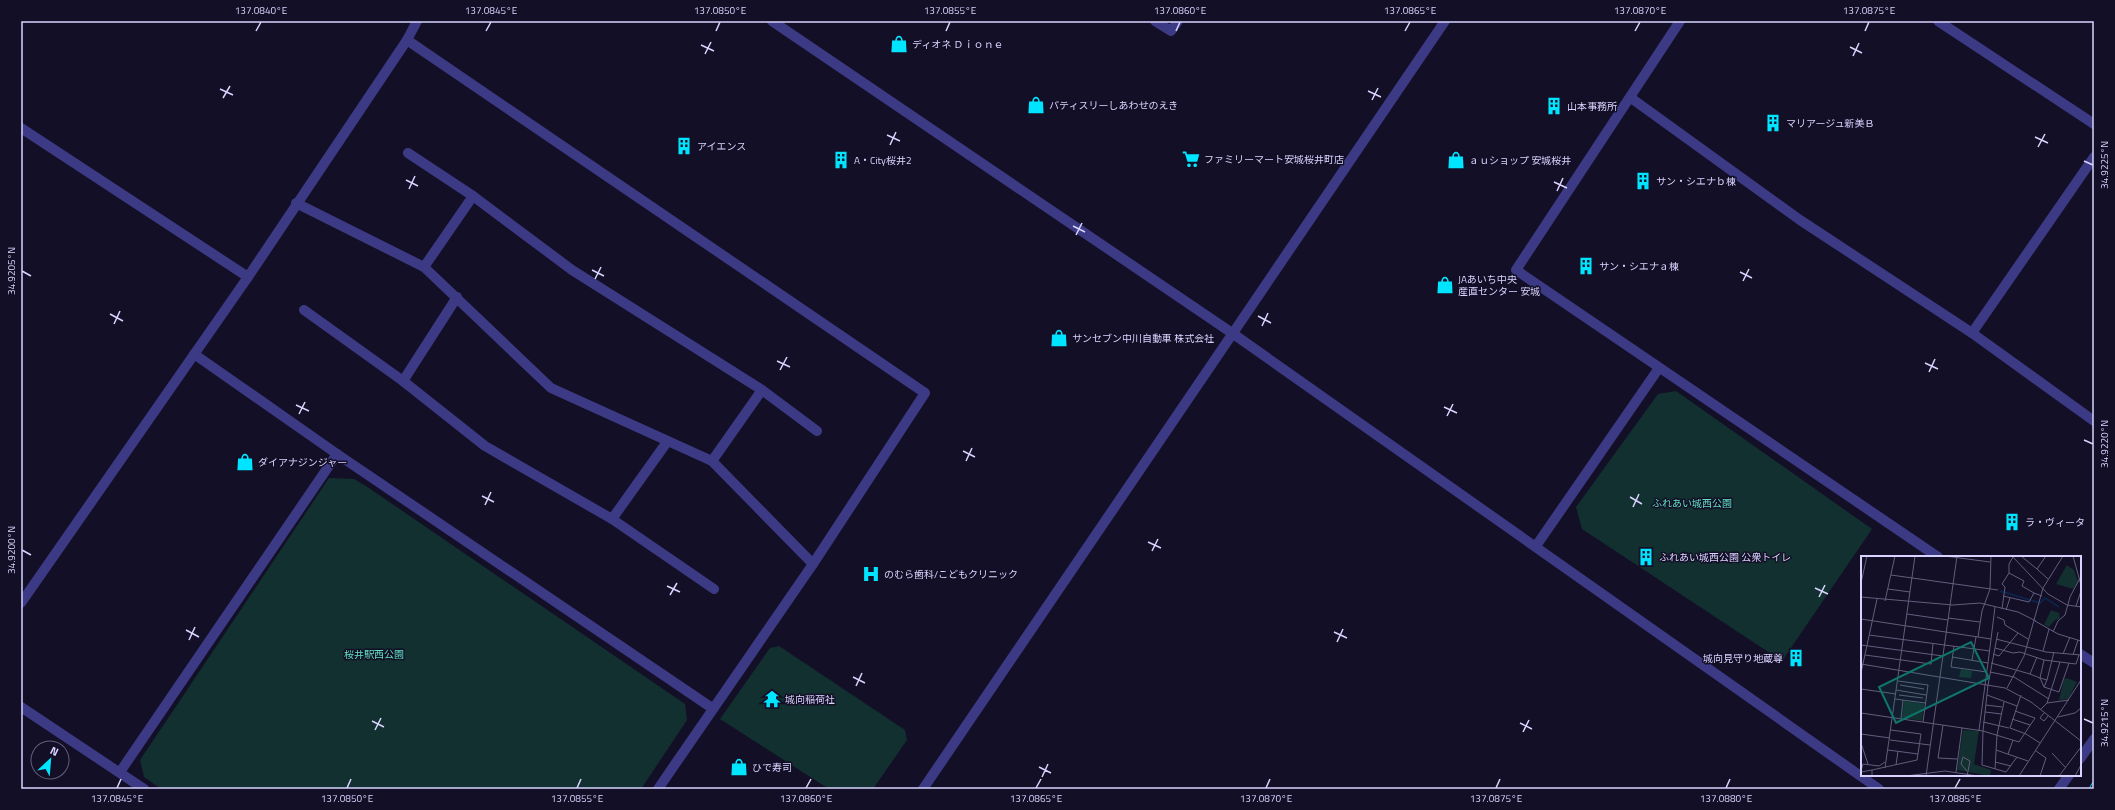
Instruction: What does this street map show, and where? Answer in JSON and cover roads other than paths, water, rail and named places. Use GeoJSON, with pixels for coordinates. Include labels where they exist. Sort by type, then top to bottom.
{"type":"FeatureCollection","features":[{"type":"Feature","properties":{"kind":"street"},"geometry":{"type":"LineString","coordinates":[[21,603],[248,277],[296,203],[407,40],[417,21]]}},
{"type":"Feature","properties":{"kind":"street"},"geometry":{"type":"LineString","coordinates":[[772,21],[1232,333],[1879,789]]}},
{"type":"Feature","properties":{"kind":"street"},"geometry":{"type":"LineString","coordinates":[[1155,21],[1171,32],[1178,21]]}},
{"type":"Feature","properties":{"kind":"street"},"geometry":{"type":"LineString","coordinates":[[923,789],[1232,333],[1446,21]]}},
{"type":"Feature","properties":{"kind":"street"},"geometry":{"type":"LineString","coordinates":[[1680,21],[1631,98],[1516,270],[1937,556]]}},
{"type":"Feature","properties":{"kind":"street"},"geometry":{"type":"LineString","coordinates":[[1938,21],[2094,124]]}},
{"type":"Feature","properties":{"kind":"street"},"geometry":{"type":"LineString","coordinates":[[407,40],[925,393],[812,564],[658,789]]}},
{"type":"Feature","properties":{"kind":"street"},"geometry":{"type":"LineString","coordinates":[[1631,98],[1800,220],[1972,333],[2094,421]]}},
{"type":"Feature","properties":{"kind":"street"},"geometry":{"type":"LineString","coordinates":[[21,128],[248,277]]}},
{"type":"Feature","properties":{"kind":"street"},"geometry":{"type":"LineString","coordinates":[[408,153],[473,196],[572,270],[762,390],[817,432]]}},
{"type":"Feature","properties":{"kind":"street"},"geometry":{"type":"LineString","coordinates":[[1972,333],[2094,157]]}},
{"type":"Feature","properties":{"kind":"street"},"geometry":{"type":"LineString","coordinates":[[424,267],[473,196]]}},
{"type":"Feature","properties":{"kind":"street"},"geometry":{"type":"LineString","coordinates":[[296,203],[424,267],[457,296],[493,334],[551,388],[667,442],[712,461],[812,564]]}},
{"type":"Feature","properties":{"kind":"street"},"geometry":{"type":"LineString","coordinates":[[403,381],[457,296]]}},
{"type":"Feature","properties":{"kind":"street"},"geometry":{"type":"LineString","coordinates":[[304,310],[403,381],[485,446],[612,519],[714,589]]}},
{"type":"Feature","properties":{"kind":"street"},"geometry":{"type":"LineString","coordinates":[[194,354],[337,454],[712,708]]}},
{"type":"Feature","properties":{"kind":"street"},"geometry":{"type":"LineString","coordinates":[[1536,546],[1659,368]]}},
{"type":"Feature","properties":{"kind":"street"},"geometry":{"type":"LineString","coordinates":[[712,461],[762,390]]}},
{"type":"Feature","properties":{"kind":"street"},"geometry":{"type":"LineString","coordinates":[[612,519],[667,442]]}},
{"type":"Feature","properties":{"kind":"street"},"geometry":{"type":"LineString","coordinates":[[120,772],[337,454]]}},
{"type":"Feature","properties":{"kind":"street"},"geometry":{"type":"LineString","coordinates":[[2081,655],[2094,663]]}},
{"type":"Feature","properties":{"kind":"street"},"geometry":{"type":"LineString","coordinates":[[21,707],[144,789]]}},
{"type":"Feature","properties":{"kind":"street"},"geometry":{"type":"LineString","coordinates":[[2081,758],[2094,739]]}},
{"type":"Feature","properties":{"kind":"street"},"geometry":{"type":"LineString","coordinates":[[2059,789],[2067,776]]}},
{"type":"Feature","properties":{"kind":"railway"},"geometry":{"type":"LineString","coordinates":[[2091,789],[2094,784]]}},
{"type":"Feature","properties":{"kind":"place","name":"ディオネ Ｄｉｏｎｅ"},"geometry":{"type":"Point","coordinates":[899,44]}},
{"type":"Feature","properties":{"kind":"place","name":"パティスリーしあわせのえき"},"geometry":{"type":"Point","coordinates":[1036,105]}},
{"type":"Feature","properties":{"kind":"place","name":"山本事務所"},"geometry":{"type":"Point","coordinates":[1554,106]}},
{"type":"Feature","properties":{"kind":"place","name":"マリアージュ新美Ｂ"},"geometry":{"type":"Point","coordinates":[1773,123]}},
{"type":"Feature","properties":{"kind":"place","name":"アイエンス"},"geometry":{"type":"Point","coordinates":[684,146]}},
{"type":"Feature","properties":{"kind":"place","name":"ファミリーマート安城桜井町店"},"geometry":{"type":"Point","coordinates":[1191,159]}},
{"type":"Feature","properties":{"kind":"place","name":"A・City桜井2"},"geometry":{"type":"Point","coordinates":[841,160]}},
{"type":"Feature","properties":{"kind":"place","name":"ａｕショップ 安城桜井"},"geometry":{"type":"Point","coordinates":[1456,160]}},
{"type":"Feature","properties":{"kind":"place","name":"サン・シエナｂ棟"},"geometry":{"type":"Point","coordinates":[1643,181]}},
{"type":"Feature","properties":{"kind":"place","name":"サン・シエナａ棟"},"geometry":{"type":"Point","coordinates":[1586,266]}},
{"type":"Feature","properties":{"kind":"place","name":"JAあいち中央 産直センター 安城"},"geometry":{"type":"Point","coordinates":[1445,285]}},
{"type":"Feature","properties":{"kind":"place","name":"サンセブン中川自動車 株式会社"},"geometry":{"type":"Point","coordinates":[1059,338]}},
{"type":"Feature","properties":{"kind":"place","name":"ダイアナジンジャー"},"geometry":{"type":"Point","coordinates":[245,462]}},
{"type":"Feature","properties":{"kind":"place","name":"ラ・ヴィータ"},"geometry":{"type":"Point","coordinates":[2012,522]}},
{"type":"Feature","properties":{"kind":"place","name":"ふれあい城西公園 公衆トイレ"},"geometry":{"type":"Point","coordinates":[1646,557]}},
{"type":"Feature","properties":{"kind":"place","name":"のむら歯科/こどもクリニック"},"geometry":{"type":"Point","coordinates":[871,574]}},
{"type":"Feature","properties":{"kind":"place","name":"城向見守り地蔵尊"},"geometry":{"type":"Point","coordinates":[1796,658]}},
{"type":"Feature","properties":{"kind":"place","name":"城向稲荷社"},"geometry":{"type":"Point","coordinates":[772,699]}},
{"type":"Feature","properties":{"kind":"place","name":"ひで寿司"},"geometry":{"type":"Point","coordinates":[739,767]}},
{"type":"Feature","properties":{"kind":"park label","name":"ふれあい城西公園"},"geometry":{"type":"Point","coordinates":[1692,503]}},
{"type":"Feature","properties":{"kind":"park label","name":"桜井駅西公園"},"geometry":{"type":"Point","coordinates":[374,654]}}]}
